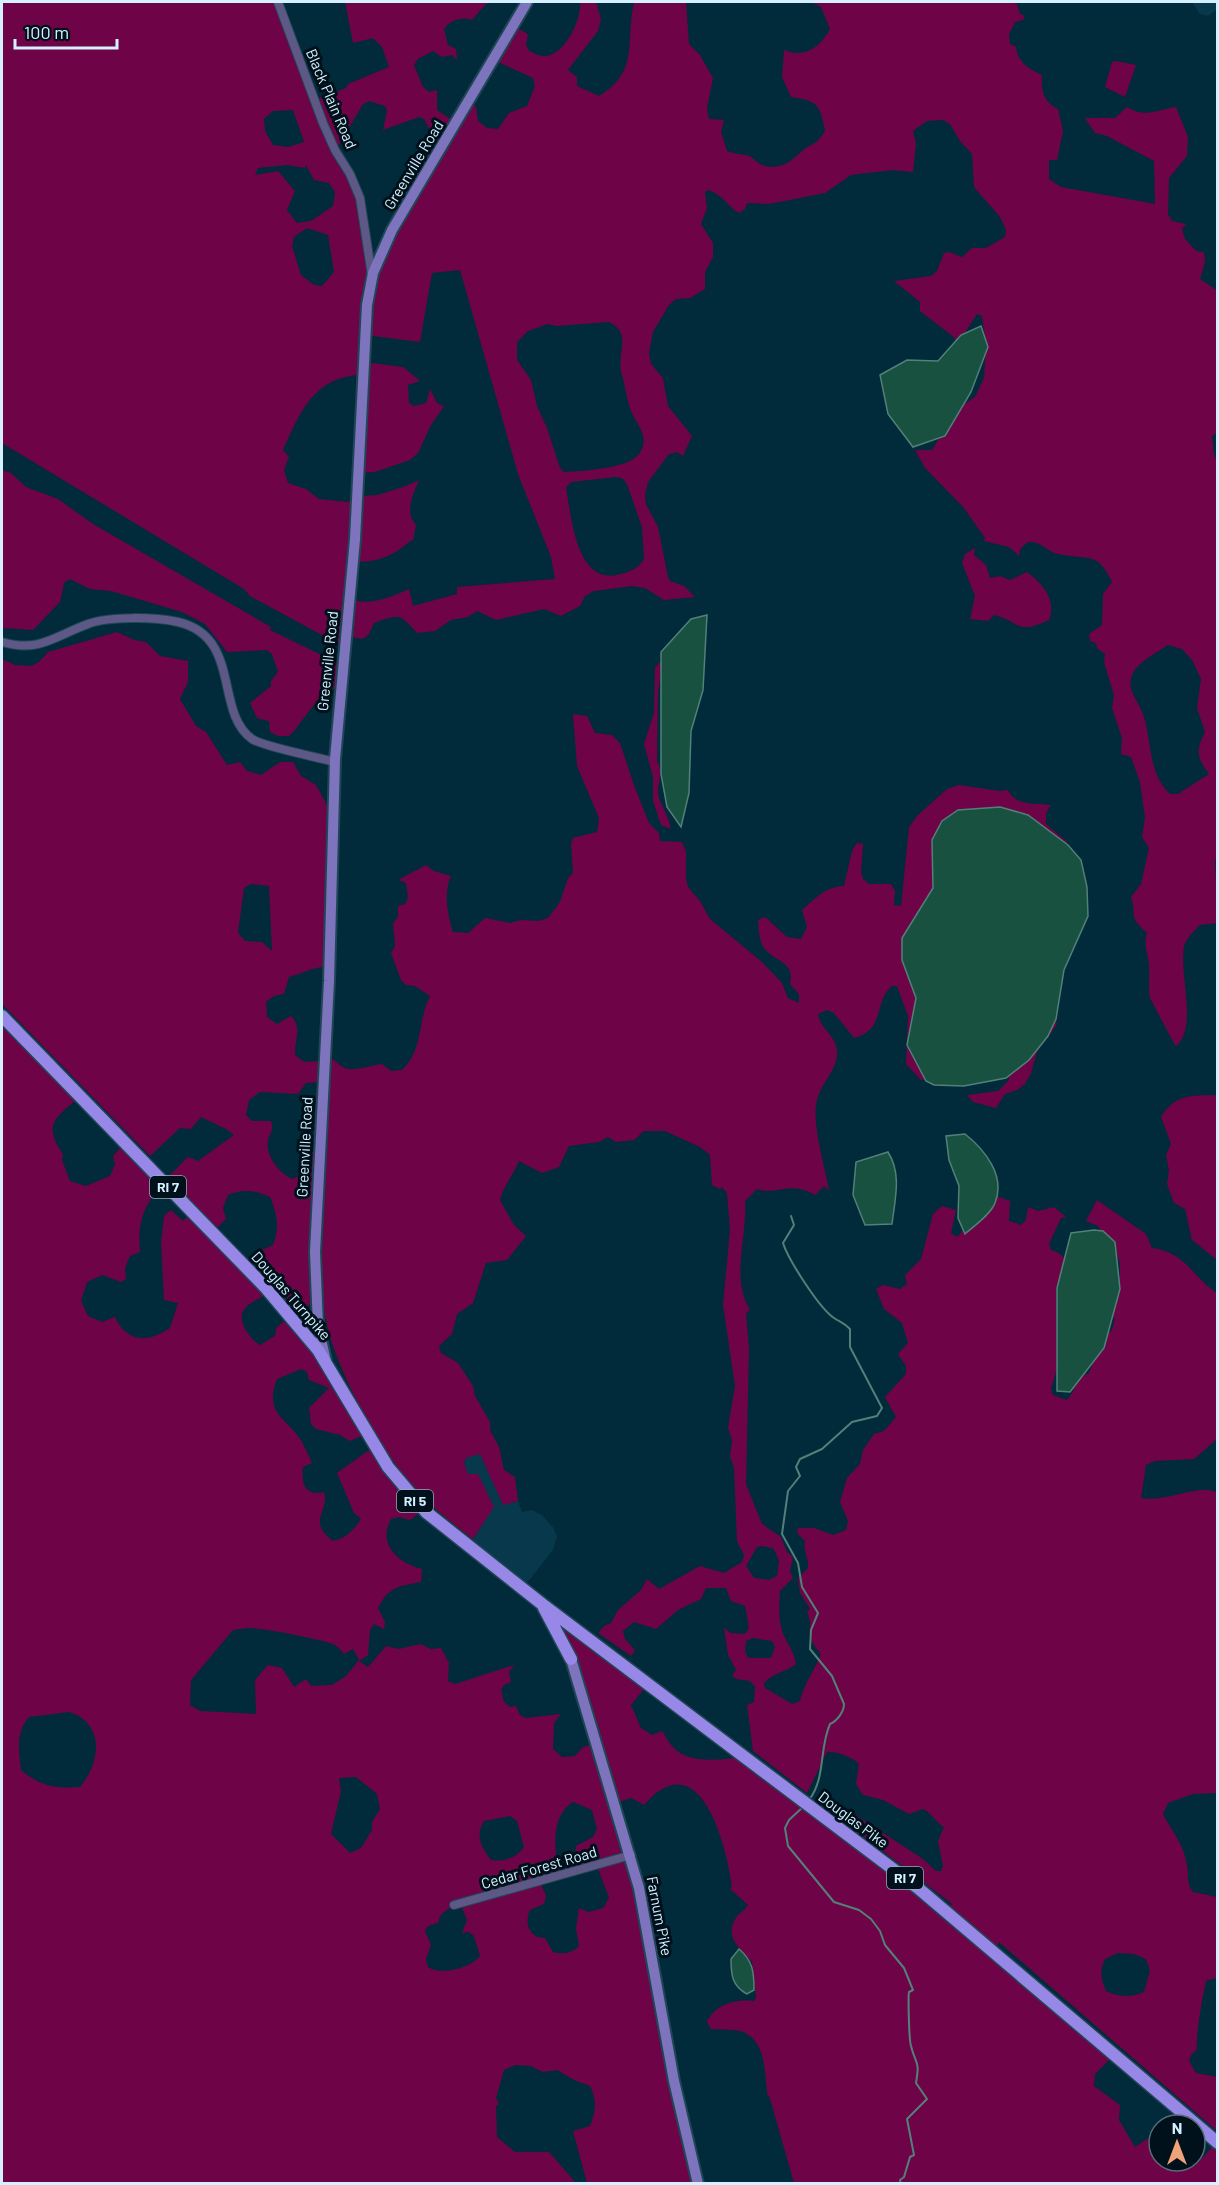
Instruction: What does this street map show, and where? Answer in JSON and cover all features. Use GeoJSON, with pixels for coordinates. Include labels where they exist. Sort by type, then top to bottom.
{"type":"FeatureCollection","features":[{"type":"Feature","properties":{"kind":"main road","name":"Greenville Road"},"geometry":{"type":"LineString","coordinates":[[327,1363],[318,1326],[315,1251],[329,981],[335,762],[355,539],[365,322],[372,278],[392,230],[527,2]]}},
{"type":"Feature","properties":{"kind":"main road","name":"Douglas Turnpike"},"geometry":{"type":"LineString","coordinates":[[2,1016],[234,1253],[318,1350],[366,1432],[404,1488],[458,1539],[542,1604]]}},
{"type":"Feature","properties":{"kind":"main road","name":"Douglas Pike"},"geometry":{"type":"LineString","coordinates":[[542,1604],[918,1888],[1218,2144]]}},
{"type":"Feature","properties":{"kind":"main road","name":"Farnum Pike"},"geometry":{"type":"LineString","coordinates":[[542,1604],[571,1659],[631,1855],[681,2113],[698,2184]]}},
{"type":"Feature","properties":{"kind":"main road"},"geometry":{"type":"LineString","coordinates":[[559,1638],[567,1623]]}},
{"type":"Feature","properties":{"kind":"main road"},"geometry":{"type":"LineString","coordinates":[[571,1659],[571,1642],[578,1631]]}},
{"type":"Feature","properties":{"kind":"street","name":"Black Plain Road"},"geometry":{"type":"LineString","coordinates":[[278,2],[323,123],[360,198],[372,278]]}},
{"type":"Feature","properties":{"kind":"street"},"geometry":{"type":"LineString","coordinates":[[2,642],[38,646],[89,623],[113,618],[178,622],[198,630],[218,651],[235,717],[252,740],[335,762]]}},
{"type":"Feature","properties":{"kind":"street","name":"Cedar Forest Road"},"geometry":{"type":"LineString","coordinates":[[454,1905],[631,1855]]}},
{"type":"Feature","properties":{"kind":"shaded area"},"geometry":{"type":"Polygon","coordinates":[[[2,2],[279,2],[316,100],[389,67],[382,47],[373,38],[353,43],[345,2],[491,2],[485,5],[472,20],[465,18],[457,20],[444,29],[448,45],[456,49],[457,60],[452,55],[442,57],[433,51],[418,59],[414,65],[423,87],[429,92],[437,90],[437,110],[455,122],[468,103],[476,106],[478,121],[487,128],[498,129],[509,113],[527,106],[535,86],[533,78],[496,61],[513,26],[528,34],[526,45],[529,51],[541,56],[551,55],[564,44],[575,27],[580,2],[596,2],[601,19],[598,31],[568,70],[577,77],[577,86],[599,96],[612,86],[626,66],[634,2],[686,2],[689,44],[700,55],[713,78],[707,108],[709,119],[724,120],[721,132],[727,151],[748,156],[768,167],[779,166],[793,159],[816,142],[825,131],[816,105],[807,100],[791,97],[782,77],[784,50],[799,53],[811,50],[822,41],[830,29],[821,7],[811,2],[1009,2],[1017,4],[1020,14],[1025,16],[1023,20],[1015,22],[1009,34],[1010,44],[1016,47],[1025,65],[1042,75],[1044,95],[1049,103],[1058,109],[1063,131],[1057,160],[1049,160],[1049,179],[1061,187],[1155,204],[1154,161],[1107,136],[1095,133],[1085,118],[1115,118],[1127,107],[1146,113],[1176,107],[1188,137],[1187,156],[1169,178],[1168,214],[1172,221],[1186,224],[1182,229],[1185,239],[1196,251],[1204,252],[1205,262],[1200,279],[1218,291],[1218,432],[1212,436],[1214,455],[1218,463],[1218,855],[1215,861],[1218,923],[1200,925],[1190,935],[1184,947],[1187,1014],[1182,1038],[1176,1046],[1150,998],[1147,933],[1135,919],[1131,897],[1141,884],[1149,848],[1142,837],[1145,818],[1140,782],[1131,757],[1121,754],[1122,738],[1112,708],[1114,695],[1104,662],[1105,654],[1097,648],[1096,643],[1090,641],[1089,634],[1102,625],[1103,594],[1112,582],[1101,565],[1090,558],[1058,554],[1033,542],[1028,542],[1020,549],[1019,556],[1009,547],[984,541],[985,538],[964,508],[925,468],[915,450],[932,450],[957,409],[975,397],[984,378],[986,345],[982,316],[977,314],[955,348],[955,338],[920,311],[920,302],[894,281],[931,276],[937,271],[944,253],[949,252],[962,257],[972,248],[986,248],[1005,237],[1006,230],[1000,217],[974,187],[972,154],[960,141],[950,124],[943,120],[927,121],[913,131],[916,144],[913,172],[892,170],[851,175],[825,193],[769,204],[747,203],[745,209],[739,213],[718,195],[708,190],[705,192],[707,208],[701,224],[713,243],[713,257],[705,272],[705,289],[690,298],[676,299],[669,305],[653,332],[649,353],[651,364],[663,378],[668,406],[692,436],[683,456],[677,452],[669,454],[648,482],[645,495],[646,504],[658,527],[668,577],[670,581],[684,586],[695,597],[664,600],[645,588],[632,586],[594,591],[585,596],[580,606],[561,616],[544,609],[496,620],[477,611],[468,617],[451,620],[435,631],[417,633],[402,619],[394,617],[374,623],[369,634],[363,639],[347,636],[344,647],[250,596],[244,589],[2,443],[2,2]],[[369,101],[363,104],[336,150],[353,178],[372,271],[445,139],[430,130],[424,119],[419,117],[383,130],[387,111],[385,106],[369,101]],[[293,110],[273,111],[264,119],[265,131],[273,145],[288,147],[304,142],[293,110]],[[287,165],[258,168],[255,175],[278,171],[295,191],[287,210],[297,223],[311,221],[333,206],[335,192],[329,183],[314,180],[306,165],[305,168],[287,165]],[[307,228],[294,237],[292,246],[301,275],[314,285],[322,286],[334,272],[328,235],[307,228]],[[460,270],[432,273],[420,342],[365,335],[364,362],[403,367],[420,381],[408,385],[409,403],[414,406],[426,403],[430,389],[437,403],[444,406],[431,425],[418,453],[410,460],[375,472],[359,473],[362,375],[346,377],[320,389],[303,410],[283,450],[289,457],[284,470],[288,483],[306,489],[319,499],[347,502],[361,496],[378,495],[419,480],[410,509],[412,520],[416,525],[413,540],[386,557],[353,562],[349,599],[373,601],[409,589],[413,606],[457,594],[457,587],[555,579],[551,557],[518,474],[460,270]],[[609,322],[556,326],[548,324],[528,331],[517,342],[517,360],[531,380],[537,406],[560,468],[564,472],[593,470],[615,466],[633,459],[639,454],[644,442],[628,402],[620,367],[621,333],[609,322]],[[622,478],[571,482],[566,487],[578,546],[585,560],[594,570],[606,575],[621,574],[639,565],[644,559],[642,527],[627,484],[622,478]],[[1168,645],[1146,659],[1133,673],[1131,688],[1144,717],[1158,777],[1170,794],[1178,794],[1209,774],[1199,753],[1205,732],[1197,708],[1201,679],[1192,660],[1182,649],[1168,645]]]}},
{"type":"Feature","properties":{"kind":"shaded area"},"geometry":{"type":"Polygon","coordinates":[[[1192,2],[1217,2],[1216,10],[1208,16],[1200,14],[1192,2]]]}},
{"type":"Feature","properties":{"kind":"shaded area"},"geometry":{"type":"Polygon","coordinates":[[[1112,62],[1136,65],[1125,97],[1105,87],[1112,62]]]}},
{"type":"Feature","properties":{"kind":"shaded area"},"geometry":{"type":"Polygon","coordinates":[[[981,326],[988,347],[971,392],[945,436],[913,447],[888,414],[880,375],[907,360],[938,361],[961,335],[981,326]]]}},
{"type":"Feature","properties":{"kind":"shaded area"},"geometry":{"type":"Polygon","coordinates":[[[2,470],[11,473],[26,487],[58,499],[93,524],[271,627],[270,630],[342,665],[340,688],[325,690],[289,736],[278,736],[270,732],[269,721],[257,718],[250,703],[271,686],[271,681],[278,672],[272,654],[267,650],[227,652],[205,624],[182,612],[111,591],[90,589],[70,579],[64,583],[60,602],[33,630],[2,628],[2,470]]]}},
{"type":"Feature","properties":{"kind":"shaded area"},"geometry":{"type":"Polygon","coordinates":[[[975,548],[974,555],[986,565],[990,578],[1000,576],[1010,580],[1027,572],[1038,581],[1050,599],[1049,620],[1038,625],[1024,627],[994,615],[988,621],[970,619],[975,596],[962,563],[965,554],[975,548]]]}},
{"type":"Feature","properties":{"kind":"shaded area"},"geometry":{"type":"Polygon","coordinates":[[[707,615],[703,690],[691,731],[689,793],[681,827],[667,807],[661,774],[661,652],[691,619],[707,615]]]}},
{"type":"Feature","properties":{"kind":"shaded area"},"geometry":{"type":"Polygon","coordinates":[[[117,632],[134,640],[146,642],[160,656],[188,661],[188,682],[180,699],[196,726],[206,732],[227,765],[240,762],[247,771],[261,775],[280,762],[293,762],[301,776],[316,785],[334,818],[325,967],[289,977],[284,994],[274,996],[266,1002],[267,1017],[277,1024],[291,1016],[295,1021],[297,1030],[295,1055],[304,1062],[321,1061],[320,1082],[306,1083],[298,1094],[260,1092],[249,1100],[246,1115],[252,1121],[271,1121],[269,1152],[274,1163],[288,1177],[293,1179],[304,1173],[306,1152],[316,1152],[312,1303],[302,1309],[291,1303],[251,1258],[273,1245],[275,1239],[277,1221],[270,1197],[249,1191],[228,1195],[223,1208],[226,1219],[214,1231],[164,1181],[188,1157],[198,1161],[234,1135],[201,1117],[191,1129],[180,1128],[150,1156],[2,1004],[2,659],[15,665],[31,666],[39,662],[48,652],[117,632]],[[251,884],[244,888],[238,933],[245,941],[262,942],[272,951],[269,886],[251,884]]]}},
{"type":"Feature","properties":{"kind":"shaded area"},"geometry":{"type":"Polygon","coordinates":[[[663,658],[658,692],[657,761],[660,770],[658,793],[671,829],[661,825],[653,801],[653,777],[644,744],[654,713],[655,668],[663,658]]]}},
{"type":"Feature","properties":{"kind":"shaded area"},"geometry":{"type":"Polygon","coordinates":[[[573,714],[587,716],[595,733],[612,735],[620,743],[649,823],[659,833],[660,841],[682,842],[686,852],[688,887],[700,901],[710,919],[762,962],[782,983],[788,998],[799,1003],[799,994],[790,984],[791,976],[787,966],[762,945],[758,920],[765,917],[787,937],[801,939],[807,927],[802,910],[826,891],[844,886],[852,851],[857,843],[863,844],[861,872],[863,879],[869,884],[891,884],[895,891],[894,905],[901,906],[909,827],[917,816],[947,789],[959,785],[1000,791],[1008,790],[1015,799],[1020,801],[1051,805],[1046,813],[1046,824],[1066,841],[1082,885],[1046,999],[1057,1016],[1056,1026],[1037,1052],[1025,1084],[1005,1094],[996,1108],[973,1102],[967,1095],[998,1091],[1009,1080],[1009,1072],[921,1080],[906,1064],[908,1016],[897,986],[892,986],[886,993],[871,1029],[854,1038],[834,1013],[827,1010],[818,1014],[819,1019],[836,1045],[837,1057],[819,1093],[816,1120],[829,1191],[824,1186],[815,1195],[791,1188],[771,1191],[757,1189],[745,1201],[740,1271],[744,1297],[750,1309],[746,1314],[749,1349],[746,1484],[762,1524],[781,1537],[787,1552],[793,1557],[790,1571],[793,1578],[780,1591],[779,1614],[782,1631],[796,1664],[764,1683],[765,1688],[792,1704],[800,1701],[821,1654],[811,1640],[807,1611],[810,1609],[800,1593],[798,1578],[808,1568],[808,1564],[805,1541],[797,1533],[798,1528],[814,1528],[833,1535],[846,1530],[848,1521],[840,1502],[847,1478],[860,1464],[863,1450],[874,1434],[884,1431],[896,1417],[885,1397],[906,1374],[906,1366],[898,1354],[908,1343],[902,1323],[884,1309],[876,1289],[883,1285],[900,1289],[907,1284],[905,1275],[921,1259],[933,1214],[942,1206],[956,1210],[951,1233],[957,1237],[993,1195],[1010,1201],[1009,1221],[1021,1225],[1026,1220],[1028,1207],[1038,1211],[1054,1207],[1066,1217],[1061,1218],[1049,1244],[1051,1250],[1065,1258],[1073,1278],[1073,1283],[1056,1287],[1057,1368],[1051,1389],[1053,1395],[1067,1400],[1073,1392],[1075,1380],[1089,1373],[1101,1340],[1112,1330],[1115,1318],[1107,1315],[1108,1299],[1117,1300],[1119,1297],[1120,1264],[1115,1247],[1105,1239],[1098,1226],[1086,1221],[1097,1200],[1146,1234],[1152,1248],[1164,1250],[1181,1260],[1217,1293],[1217,1439],[1194,1459],[1155,1461],[1146,1465],[1141,1498],[1162,1498],[1202,1490],[1217,1493],[1217,1793],[1193,1794],[1168,1803],[1163,1814],[1183,1851],[1191,1889],[1193,1892],[1217,1897],[1217,1978],[1207,1980],[1203,1993],[1197,2049],[1189,2061],[1196,2073],[1217,2077],[1217,2131],[1207,2122],[1207,2113],[1196,2113],[999,1942],[996,1949],[1112,2057],[1095,2074],[1094,2086],[1120,2105],[1119,2120],[1135,2147],[1147,2139],[1147,2173],[1207,2173],[1207,2153],[1213,2146],[1217,2150],[1217,2183],[794,2183],[769,2095],[768,2098],[763,2059],[756,2042],[749,2035],[737,2030],[711,2029],[707,2022],[721,2007],[733,2002],[754,2001],[756,1997],[752,1962],[734,1942],[732,1936],[732,1929],[738,1915],[748,1905],[730,1889],[732,1886],[724,1847],[707,1806],[695,1791],[681,1785],[664,1788],[644,1805],[631,1798],[616,1803],[698,2183],[587,2183],[573,2131],[590,2126],[595,2106],[590,2086],[557,2070],[543,2072],[531,2066],[515,2065],[504,2070],[496,2098],[499,2104],[496,2106],[497,2137],[515,2152],[549,2152],[576,2183],[2,2183],[2,1021],[78,1098],[58,1117],[53,1128],[53,1135],[63,1154],[62,1160],[70,1181],[86,1186],[110,1176],[115,1164],[113,1156],[124,1144],[163,1185],[146,1207],[141,1224],[140,1252],[130,1256],[125,1268],[126,1279],[121,1282],[102,1275],[87,1282],[81,1301],[88,1316],[102,1322],[115,1317],[126,1332],[139,1338],[154,1336],[170,1328],[178,1303],[164,1300],[161,1243],[164,1216],[171,1210],[183,1221],[191,1213],[267,1293],[248,1305],[243,1312],[243,1323],[248,1334],[260,1345],[275,1336],[276,1328],[288,1318],[303,1337],[364,1435],[350,1441],[340,1435],[316,1429],[311,1424],[309,1408],[329,1388],[309,1380],[307,1372],[301,1369],[277,1379],[273,1391],[275,1408],[302,1442],[312,1463],[303,1467],[304,1483],[308,1491],[324,1492],[325,1499],[320,1522],[325,1534],[333,1541],[342,1538],[361,1519],[354,1513],[337,1473],[372,1448],[422,1511],[410,1520],[399,1517],[391,1519],[387,1528],[388,1544],[392,1551],[405,1562],[422,1569],[421,1582],[400,1587],[386,1595],[378,1608],[385,1622],[384,1629],[374,1624],[370,1630],[368,1655],[359,1661],[368,1667],[386,1646],[399,1649],[420,1644],[431,1649],[441,1648],[449,1663],[448,1681],[455,1684],[514,1665],[509,1672],[511,1682],[504,1685],[501,1690],[504,1702],[510,1707],[516,1706],[520,1715],[526,1718],[561,1714],[554,1723],[553,1749],[562,1757],[575,1756],[583,1747],[597,1744],[555,1618],[647,1685],[631,1705],[641,1728],[652,1735],[662,1731],[676,1750],[690,1757],[717,1760],[742,1756],[948,1909],[952,1904],[845,1822],[854,1814],[923,1859],[936,1871],[941,1871],[943,1866],[938,1841],[944,1827],[926,1811],[923,1809],[909,1814],[883,1800],[863,1795],[856,1784],[859,1764],[844,1755],[827,1752],[807,1793],[753,1751],[747,1705],[754,1702],[755,1687],[750,1681],[732,1676],[736,1670],[728,1655],[724,1628],[731,1633],[745,1634],[749,1628],[745,1606],[731,1601],[726,1588],[706,1588],[701,1599],[678,1610],[656,1629],[634,1622],[623,1631],[625,1639],[635,1650],[631,1656],[598,1633],[604,1626],[611,1623],[618,1610],[641,1590],[647,1579],[659,1589],[700,1566],[724,1573],[742,1562],[744,1555],[737,1541],[734,1468],[730,1456],[732,1440],[728,1428],[735,1386],[723,1305],[730,1230],[727,1193],[722,1187],[720,1189],[712,1185],[710,1155],[700,1147],[665,1131],[644,1131],[634,1140],[616,1142],[608,1137],[599,1142],[569,1146],[559,1167],[542,1173],[519,1161],[500,1200],[514,1225],[526,1236],[507,1260],[486,1263],[473,1303],[457,1314],[452,1334],[439,1346],[441,1353],[458,1363],[473,1386],[475,1396],[490,1422],[490,1430],[499,1447],[504,1470],[515,1477],[518,1501],[503,1505],[480,1454],[466,1458],[464,1463],[468,1474],[478,1474],[494,1507],[473,1539],[426,1500],[399,1469],[359,1404],[337,1357],[325,1315],[322,1272],[331,1059],[347,1069],[382,1064],[391,1071],[402,1070],[414,1053],[430,996],[415,986],[406,985],[401,980],[391,953],[395,946],[393,923],[398,917],[398,906],[405,904],[408,898],[406,883],[398,880],[426,865],[434,871],[451,876],[447,897],[453,932],[468,933],[485,918],[510,923],[521,920],[539,921],[548,918],[560,902],[568,878],[573,873],[571,844],[573,838],[597,832],[599,818],[577,766],[573,714]],[[757,1547],[746,1566],[754,1578],[769,1580],[777,1576],[779,1560],[773,1548],[757,1547]],[[254,1628],[233,1630],[191,1680],[190,1705],[200,1711],[256,1714],[255,1680],[268,1665],[282,1668],[294,1687],[306,1679],[311,1686],[332,1685],[346,1676],[359,1660],[353,1649],[344,1654],[336,1646],[327,1642],[254,1628]],[[753,1638],[746,1641],[745,1651],[748,1658],[771,1658],[775,1647],[772,1641],[753,1638]],[[69,1712],[29,1717],[22,1729],[19,1742],[21,1770],[41,1783],[80,1787],[87,1777],[95,1755],[94,1734],[89,1725],[81,1717],[69,1712]],[[356,1777],[339,1778],[341,1791],[331,1834],[350,1853],[361,1848],[372,1830],[372,1822],[380,1809],[377,1794],[356,1777]],[[573,1802],[566,1808],[557,1825],[555,1845],[560,1874],[540,1882],[546,1896],[544,1904],[530,1910],[528,1915],[528,1925],[532,1933],[545,1938],[553,1952],[560,1953],[571,1952],[579,1946],[576,1929],[579,1908],[589,1912],[603,1908],[609,1898],[597,1866],[580,1869],[575,1857],[576,1846],[593,1837],[597,1829],[592,1810],[573,1802]],[[510,1816],[484,1821],[481,1826],[480,1841],[491,1860],[509,1858],[518,1854],[524,1847],[517,1821],[510,1816]],[[461,1905],[449,1908],[441,1915],[438,1923],[428,1926],[425,1931],[431,1945],[426,1959],[428,1967],[434,1970],[448,1971],[463,1967],[480,1956],[474,1936],[469,1932],[462,1933],[467,1920],[461,1905]],[[1118,1953],[1105,1959],[1101,1971],[1106,1991],[1125,1996],[1144,1992],[1150,1971],[1146,1959],[1134,1954],[1118,1953]]]}},
{"type":"Feature","properties":{"kind":"shaded area"},"geometry":{"type":"Polygon","coordinates":[[[1000,807],[1028,815],[1068,845],[1081,860],[1087,887],[1088,916],[1064,970],[1056,1019],[1048,1036],[1029,1060],[1006,1078],[964,1086],[934,1085],[926,1081],[907,1045],[916,998],[902,960],[902,938],[933,888],[932,840],[942,821],[958,810],[1000,807]]]}},
{"type":"Feature","properties":{"kind":"shaded area"},"geometry":{"type":"Polygon","coordinates":[[[1218,1095],[1217,1260],[1192,1240],[1185,1209],[1174,1203],[1167,1184],[1169,1170],[1166,1155],[1171,1144],[1161,1117],[1173,1104],[1185,1097],[1218,1095]]]}},
{"type":"Feature","properties":{"kind":"shaded area"},"geometry":{"type":"Polygon","coordinates":[[[965,1134],[992,1164],[998,1183],[998,1193],[990,1211],[965,1234],[958,1218],[959,1186],[949,1160],[946,1136],[965,1134]]]}},
{"type":"Feature","properties":{"kind":"shaded area"},"geometry":{"type":"Polygon","coordinates":[[[888,1152],[896,1178],[892,1224],[865,1225],[853,1195],[856,1162],[888,1152]]]}},
{"type":"Feature","properties":{"kind":"shaded area"},"geometry":{"type":"Polygon","coordinates":[[[1103,1231],[1115,1242],[1120,1289],[1104,1348],[1070,1392],[1057,1391],[1057,1288],[1071,1233],[1103,1231]]]}},
{"type":"Feature","properties":{"kind":"shaded area"},"geometry":{"type":"Polygon","coordinates":[[[480,1453],[503,1505],[518,1501],[522,1512],[532,1510],[542,1515],[553,1527],[557,1536],[553,1550],[523,1588],[469,1545],[483,1524],[473,1476],[468,1475],[464,1463],[466,1458],[480,1453]]]}},
{"type":"Feature","properties":{"kind":"shaded area"},"geometry":{"type":"Polygon","coordinates":[[[739,1949],[750,1962],[753,1972],[754,1990],[747,1994],[735,1984],[732,1975],[731,1959],[739,1949]]]}},
{"type":"Feature","properties":{"kind":"waterway"},"geometry":{"type":"LineString","coordinates":[[791,1216],[794,1225],[783,1243],[786,1250],[820,1304],[850,1329],[850,1347],[882,1408],[877,1416],[852,1422],[822,1449],[800,1459],[796,1467],[800,1476],[788,1491],[782,1534],[798,1563],[802,1587],[818,1613],[811,1630],[810,1649],[832,1676],[844,1704],[840,1716],[830,1724],[824,1743],[818,1782],[809,1800]]}},
{"type":"Feature","properties":{"kind":"waterway"},"geometry":{"type":"LineString","coordinates":[[804,1806],[789,1820],[785,1828],[788,1846],[834,1902],[859,1910],[871,1919],[880,1931],[885,1945],[904,1968],[913,1990],[909,1992],[910,2042],[917,2066],[916,2083],[927,2099],[907,2119],[914,2155],[910,2157],[904,2177],[900,2180],[901,2184]]}}]}
